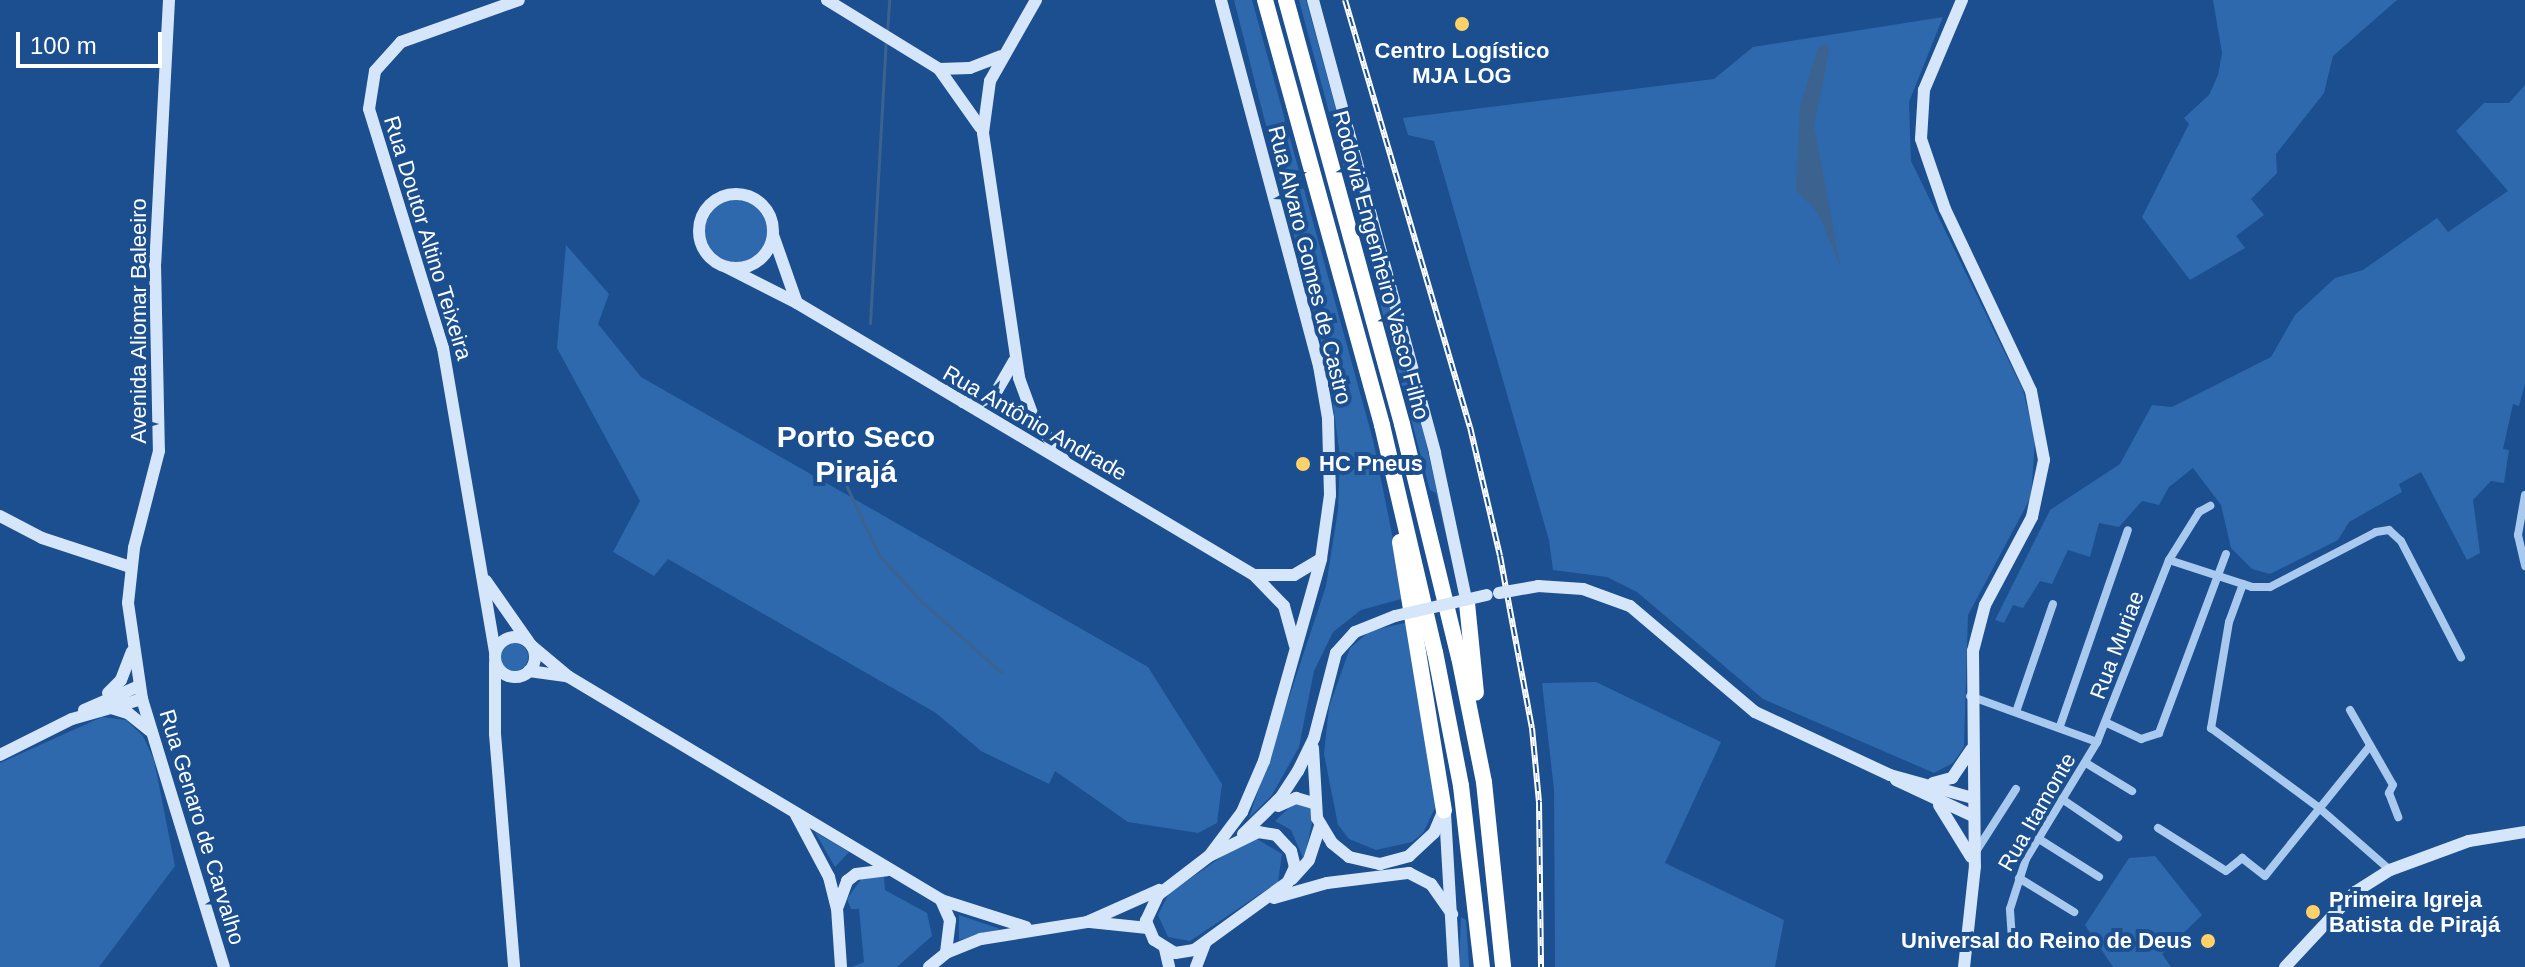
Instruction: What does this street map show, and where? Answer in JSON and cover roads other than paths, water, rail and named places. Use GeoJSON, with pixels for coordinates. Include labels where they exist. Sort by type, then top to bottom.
{"type":"FeatureCollection","features":[{"type":"Feature","properties":{"kind":"highway","name":"Rodovia Engenheiro Vasco Filho"},"geometry":{"type":"LineString","coordinates":[[1265,0],[1382,425],[1461,786],[1482,967]]}},
{"type":"Feature","properties":{"kind":"highway","name":"Rodovia Engenheiro Vasco Filho"},"geometry":{"type":"LineString","coordinates":[[1286,0],[1409,453],[1477,734],[1503,967]]}},
{"type":"Feature","properties":{"kind":"highway"},"geometry":{"type":"LineString","coordinates":[[1382,425],[1444,810]]}},
{"type":"Feature","properties":{"kind":"highway"},"geometry":{"type":"LineString","coordinates":[[1467,603],[1477,734]]}},
{"type":"Feature","properties":{"kind":"main road","name":"Avenida Aliomar Baleeiro"},"geometry":{"type":"LineString","coordinates":[[141,692],[133,650],[130,567],[159,451],[155,264],[169,0]]}},
{"type":"Feature","properties":{"kind":"main road","name":"Rua Doutor Altino Teixeira"},"geometry":{"type":"LineString","coordinates":[[514,967],[495,702],[495,657],[485,578],[443,348],[369,109],[375,71],[401,42],[519,0]]}},
{"type":"Feature","properties":{"kind":"main road"},"geometry":{"type":"LineString","coordinates":[[827,0],[939,69],[967,102],[983,133]]}},
{"type":"Feature","properties":{"kind":"main road"},"geometry":{"type":"LineString","coordinates":[[1036,0],[1002,56],[987,92],[983,133],[1014,357],[1033,416],[1069,467]]}},
{"type":"Feature","properties":{"kind":"main road","name":"Rua Alvaro Gomes de Castro"},"geometry":{"type":"LineString","coordinates":[[1209,856],[1249,799],[1296,649],[1321,559],[1331,455],[1319,366],[1221,0]]}},
{"type":"Feature","properties":{"kind":"main road"},"geometry":{"type":"LineString","coordinates":[[1313,0],[1435,453],[1467,603]]}},
{"type":"Feature","properties":{"kind":"main road"},"geometry":{"type":"LineString","coordinates":[[1962,0],[1924,90],[1921,139],[1945,209],[2031,391],[2044,460],[2032,517],[1980,620],[1970,696],[1975,860],[1964,967]]}},
{"type":"Feature","properties":{"kind":"main road"},"geometry":{"type":"LineString","coordinates":[[939,69],[970,68],[1002,56]]}},
{"type":"Feature","properties":{"kind":"main road"},"geometry":{"type":"LineString","coordinates":[[772,232],[758,261],[726,267],[705,253],[699,229],[702,217],[719,199],[731,195],[755,200],[771,219],[772,232],[797,303]]}},
{"type":"Feature","properties":{"kind":"main road","name":"Rua Antônio Andrade"},"geometry":{"type":"LineString","coordinates":[[726,267],[797,303],[955,400],[1254,575],[1284,606],[1296,649]]}},
{"type":"Feature","properties":{"kind":"main road"},"geometry":{"type":"LineString","coordinates":[[955,400],[978,403],[995,394],[1009,378],[1014,357]]}},
{"type":"Feature","properties":{"kind":"main road"},"geometry":{"type":"LineString","coordinates":[[0,516],[42,538],[130,567]]}},
{"type":"Feature","properties":{"kind":"main road"},"geometry":{"type":"LineString","coordinates":[[1254,575],[1294,575],[1321,559]]}},
{"type":"Feature","properties":{"kind":"main road","name":"Rua Doutor Altino Teixeira"},"geometry":{"type":"LineString","coordinates":[[485,578],[530,644]]}},
{"type":"Feature","properties":{"kind":"main road"},"geometry":{"type":"LineString","coordinates":[[1148,928],[1151,902],[1169,885],[1239,838],[1268,812],[1289,786],[1314,738],[1336,653],[1355,632],[1395,616],[1538,586],[1583,589],[1630,606],[1755,712],[1890,775],[1937,803],[1973,816]]}},
{"type":"Feature","properties":{"kind":"main road"},"geometry":{"type":"LineString","coordinates":[[569,677],[506,676],[495,657],[509,637],[530,644],[569,677],[941,900],[1026,927]]}},
{"type":"Feature","properties":{"kind":"main road"},"geometry":{"type":"LineString","coordinates":[[495,702],[535,659],[530,644]]}},
{"type":"Feature","properties":{"kind":"main road"},"geometry":{"type":"LineString","coordinates":[[105,703],[121,680],[133,650]]}},
{"type":"Feature","properties":{"kind":"main road"},"geometry":{"type":"LineString","coordinates":[[0,755],[105,703],[141,692]]}},
{"type":"Feature","properties":{"kind":"main road","name":"Rua Genaro de Carvalho"},"geometry":{"type":"LineString","coordinates":[[141,692],[224,967]]}},
{"type":"Feature","properties":{"kind":"main road"},"geometry":{"type":"LineString","coordinates":[[105,703],[135,717],[152,733]]}},
{"type":"Feature","properties":{"kind":"main road"},"geometry":{"type":"LineString","coordinates":[[1314,738],[1313,803],[1320,827],[1349,857],[1380,864],[1418,850],[1444,810]]}},
{"type":"Feature","properties":{"kind":"main road"},"geometry":{"type":"LineString","coordinates":[[1918,782],[1945,782],[1963,765],[1972,747]]}},
{"type":"Feature","properties":{"kind":"main road"},"geometry":{"type":"LineString","coordinates":[[1890,775],[1973,798]]}},
{"type":"Feature","properties":{"kind":"main road"},"geometry":{"type":"LineString","coordinates":[[1268,812],[1296,798],[1313,803]]}},
{"type":"Feature","properties":{"kind":"main road"},"geometry":{"type":"LineString","coordinates":[[1937,803],[1963,837],[1975,860]]}},
{"type":"Feature","properties":{"kind":"main road"},"geometry":{"type":"LineString","coordinates":[[1444,810],[1454,967]]}},
{"type":"Feature","properties":{"kind":"main road"},"geometry":{"type":"LineString","coordinates":[[795,813],[823,858],[837,908],[841,966]]}},
{"type":"Feature","properties":{"kind":"main road"},"geometry":{"type":"LineString","coordinates":[[1165,949],[1185,953],[1206,943],[1267,901],[1309,860],[1320,827]]}},
{"type":"Feature","properties":{"kind":"main road"},"geometry":{"type":"LineString","coordinates":[[1239,838],[1258,832],[1276,835],[1294,859],[1288,882]]}},
{"type":"Feature","properties":{"kind":"main road"},"geometry":{"type":"LineString","coordinates":[[2285,967],[2355,892],[2390,870],[2469,841],[2525,832]]}},
{"type":"Feature","properties":{"kind":"main road"},"geometry":{"type":"LineString","coordinates":[[837,908],[847,881],[856,874],[890,870]]}},
{"type":"Feature","properties":{"kind":"main road"},"geometry":{"type":"LineString","coordinates":[[1267,901],[1327,883],[1409,873],[1431,884],[1452,914]]}},
{"type":"Feature","properties":{"kind":"main road"},"geometry":{"type":"LineString","coordinates":[[1087,922],[1169,885]]}},
{"type":"Feature","properties":{"kind":"main road"},"geometry":{"type":"LineString","coordinates":[[941,900],[950,920],[946,953]]}},
{"type":"Feature","properties":{"kind":"main road"},"geometry":{"type":"LineString","coordinates":[[929,967],[946,953],[1026,927],[1087,922],[1148,928],[1165,949],[1169,967]]}},
{"type":"Feature","properties":{"kind":"main road"},"geometry":{"type":"LineString","coordinates":[[1196,967],[1206,943]]}},
{"type":"Feature","properties":{"kind":"street"},"geometry":{"type":"LineString","coordinates":[[2525,495],[2518,535],[2525,566]]}},
{"type":"Feature","properties":{"kind":"street","name":"Rua Muriae"},"geometry":{"type":"LineString","coordinates":[[2097,742],[2169,560],[2199,512],[2210,506]]}},
{"type":"Feature","properties":{"kind":"street"},"geometry":{"type":"LineString","coordinates":[[2060,726],[2128,530]]}},
{"type":"Feature","properties":{"kind":"street"},"geometry":{"type":"LineString","coordinates":[[2169,560],[2243,584],[2280,584],[2376,532],[2389,530],[2401,541],[2461,657]]}},
{"type":"Feature","properties":{"kind":"street"},"geometry":{"type":"LineString","coordinates":[[2107,723],[2141,739],[2159,733],[2226,554]]}},
{"type":"Feature","properties":{"kind":"street"},"geometry":{"type":"LineString","coordinates":[[2243,584],[2209,716],[2215,733],[2318,807],[2390,870]]}},
{"type":"Feature","properties":{"kind":"street"},"geometry":{"type":"LineString","coordinates":[[2016,712],[2053,604]]}},
{"type":"Feature","properties":{"kind":"street","name":"Rua Itamonte"},"geometry":{"type":"LineString","coordinates":[[1970,696],[2060,726],[2097,742],[2019,878],[2010,909],[2012,939]]}},
{"type":"Feature","properties":{"kind":"street"},"geometry":{"type":"LineString","coordinates":[[2350,710],[2393,785],[2389,793],[2398,817]]}},
{"type":"Feature","properties":{"kind":"street"},"geometry":{"type":"LineString","coordinates":[[2158,828],[2226,871],[2242,858],[2265,876],[2369,747]]}},
{"type":"Feature","properties":{"kind":"street"},"geometry":{"type":"LineString","coordinates":[[2086,763],[2132,791]]}},
{"type":"Feature","properties":{"kind":"street"},"geometry":{"type":"LineString","coordinates":[[1975,860],[2016,789]]}},
{"type":"Feature","properties":{"kind":"street"},"geometry":{"type":"LineString","coordinates":[[2062,799],[2118,837]]}},
{"type":"Feature","properties":{"kind":"street"},"geometry":{"type":"LineString","coordinates":[[2039,839],[2099,877]]}},
{"type":"Feature","properties":{"kind":"street"},"geometry":{"type":"LineString","coordinates":[[2019,878],[2074,912]]}},
{"type":"Feature","properties":{"kind":"waterway"},"geometry":{"type":"LineString","coordinates":[[887,32],[889,0]]}},
{"type":"Feature","properties":{"kind":"waterway"},"geometry":{"type":"LineString","coordinates":[[870,323],[886,40]]}},
{"type":"Feature","properties":{"kind":"waterway"},"geometry":{"type":"LineString","coordinates":[[839,470],[879,555],[921,601],[1001,672]]}},
{"type":"Feature","properties":{"kind":"railway"},"geometry":{"type":"LineString","coordinates":[[1345,0],[1470,427],[1500,556],[1532,728],[1539,802],[1541,967]]}},
{"type":"Feature","properties":{"kind":"place","name":"Centro Logístico MJA LOG"},"geometry":{"type":"Point","coordinates":[1462,24]}},
{"type":"Feature","properties":{"kind":"place","name":"HC Pneus"},"geometry":{"type":"Point","coordinates":[1303,464]}},
{"type":"Feature","properties":{"kind":"place","name":"Primeira Igreja Batista de Pirajá"},"geometry":{"type":"Point","coordinates":[2313,912]}},
{"type":"Feature","properties":{"kind":"place","name":"Universal do Reino de Deus"},"geometry":{"type":"Point","coordinates":[2208,941]}},
{"type":"Feature","properties":{"kind":"district","name":"Porto Seco Pirajá"},"geometry":{"type":"Point","coordinates":[856,454]}}]}
